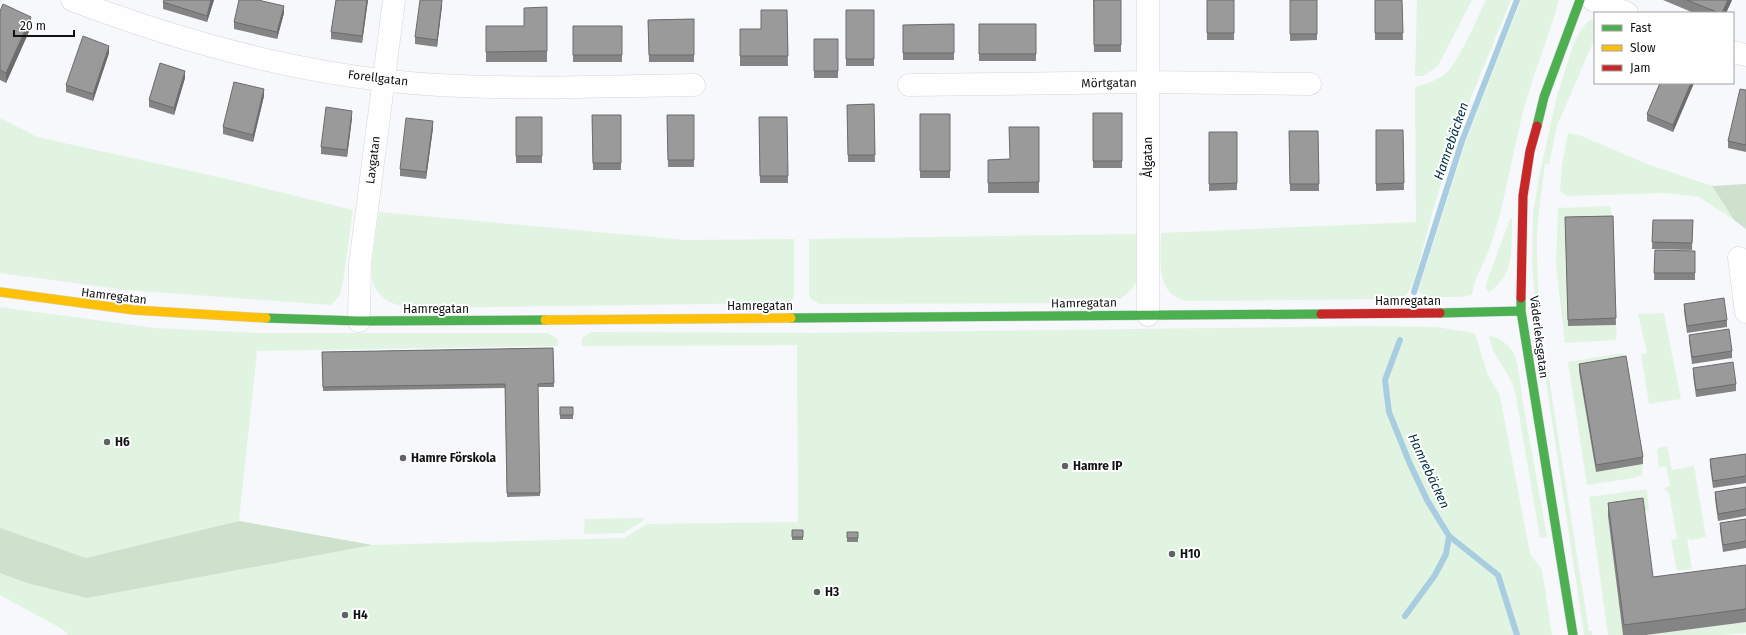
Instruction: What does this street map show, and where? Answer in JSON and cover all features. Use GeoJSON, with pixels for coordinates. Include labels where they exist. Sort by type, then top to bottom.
{"type":"FeatureCollection","features":[{"type":"Feature","properties":{"kind":"street","name":"Forellgatan"},"geometry":{"type":"LineString","coordinates":[[72,0],[128,21],[199,43],[274,62],[384,80],[438,85],[511,88],[694,85]]}},
{"type":"Feature","properties":{"kind":"street","name":"Laxgatan"},"geometry":{"type":"LineString","coordinates":[[359,321],[360,264],[394,0]]}},
{"type":"Feature","properties":{"kind":"street","name":"Ålgatan"},"geometry":{"type":"LineString","coordinates":[[1148,0],[1148,315]]}},
{"type":"Feature","properties":{"kind":"street","name":"Väderleksgatan"},"geometry":{"type":"LineString","coordinates":[[1573,635],[1521,311],[1521,237],[1523,196],[1530,151],[1544,97],[1580,0]]}},
{"type":"Feature","properties":{"kind":"street"},"geometry":{"type":"LineString","coordinates":[[1593,0],[1623,12]]}},
{"type":"Feature","properties":{"kind":"street"},"geometry":{"type":"LineString","coordinates":[[1734,52],[1746,55]]}},
{"type":"Feature","properties":{"kind":"street","name":"Mörtgatan"},"geometry":{"type":"LineString","coordinates":[[909,85],[1147,82],[1310,84]]}},
{"type":"Feature","properties":{"kind":"street"},"geometry":{"type":"LineString","coordinates":[[1739,258],[1746,312]]}},
{"type":"Feature","properties":{"kind":"street","name":"Hamregatan"},"geometry":{"type":"LineString","coordinates":[[0,292],[153,312],[272,319],[359,321],[1478,313],[1521,311]]}},
{"type":"Feature","properties":{"kind":"green space"},"geometry":{"type":"Polygon","coordinates":[[[1417,0],[1472,0],[1438,66],[1424,76],[1415,76],[1417,0]]]}},
{"type":"Feature","properties":{"kind":"green space"},"geometry":{"type":"Polygon","coordinates":[[[1486,0],[1511,0],[1459,127],[1433,210],[1413,284],[1406,295],[1393,299],[1187,301],[1176,297],[1169,291],[1164,284],[1162,274],[1161,233],[1416,222],[1415,87],[1437,79],[1449,70],[1461,52],[1486,0]]]}},
{"type":"Feature","properties":{"kind":"green space"},"geometry":{"type":"Polygon","coordinates":[[[1521,0],[1559,0],[1526,101],[1504,197],[1489,251],[1475,281],[1472,295],[1459,297],[1424,297],[1418,291],[1467,138],[1521,0]]]}},
{"type":"Feature","properties":{"kind":"green space"},"geometry":{"type":"Polygon","coordinates":[[[1594,18],[1594,40],[1557,126],[1549,164],[1545,164],[1537,234],[1538,289],[1542,334],[1589,631],[1592,631],[1592,635],[1584,635],[1536,314],[1532,263],[1533,213],[1540,172],[1557,96],[1573,45],[1579,33],[1588,21],[1594,18]]]}},
{"type":"Feature","properties":{"kind":"green space"},"geometry":{"type":"Polygon","coordinates":[[[0,118],[37,137],[223,178],[353,210],[340,295],[331,305],[126,290],[0,273],[0,118]]]}},
{"type":"Feature","properties":{"kind":"green space"},"geometry":{"type":"Polygon","coordinates":[[[1568,133],[1579,135],[1650,165],[1712,186],[1734,220],[1699,197],[1666,193],[1568,196],[1560,191],[1562,165],[1568,133]]]}},
{"type":"Feature","properties":{"kind":"green space"},"geometry":{"type":"Polygon","coordinates":[[[1746,184],[1746,229],[1734,220],[1712,186],[1746,184]]]}},
{"type":"Feature","properties":{"kind":"green space"},"geometry":{"type":"Polygon","coordinates":[[[1610,206],[1613,223],[1565,224],[1568,326],[1616,325],[1617,336],[1615,340],[1565,343],[1556,265],[1558,208],[1610,206]]]}},
{"type":"Feature","properties":{"kind":"green space"},"geometry":{"type":"Polygon","coordinates":[[[379,212],[685,240],[794,239],[793,300],[789,303],[407,307],[389,302],[380,294],[373,283],[372,268],[379,212]]]}},
{"type":"Feature","properties":{"kind":"green space"},"geometry":{"type":"Polygon","coordinates":[[[1510,219],[1512,219],[1511,250],[1508,268],[1498,285],[1489,292],[1486,288],[1487,281],[1510,219]]]}},
{"type":"Feature","properties":{"kind":"green space"},"geometry":{"type":"Polygon","coordinates":[[[1139,234],[1140,266],[1136,283],[1123,297],[1112,303],[820,304],[811,299],[809,294],[809,239],[1139,234]]]}},
{"type":"Feature","properties":{"kind":"green space"},"geometry":{"type":"Polygon","coordinates":[[[0,307],[155,328],[259,333],[548,333],[557,339],[558,346],[257,351],[239,521],[372,545],[624,538],[647,524],[797,522],[797,345],[582,346],[582,338],[592,332],[811,333],[1367,326],[1436,327],[1475,333],[1487,373],[1500,396],[1530,554],[1542,570],[1552,635],[68,635],[62,629],[0,595],[0,307]]]}},
{"type":"Feature","properties":{"kind":"green space"},"geometry":{"type":"Polygon","coordinates":[[[1664,313],[1681,399],[1649,404],[1641,355],[1647,353],[1638,314],[1664,313]]]}},
{"type":"Feature","properties":{"kind":"green space"},"geometry":{"type":"Polygon","coordinates":[[[1489,336],[1499,339],[1508,346],[1513,352],[1517,363],[1547,537],[1540,538],[1515,391],[1509,376],[1493,350],[1489,336]]]}},
{"type":"Feature","properties":{"kind":"green space"},"geometry":{"type":"Polygon","coordinates":[[[1623,353],[1626,363],[1596,472],[1643,464],[1642,475],[1634,478],[1587,485],[1568,362],[1623,353]]]}},
{"type":"Feature","properties":{"kind":"green space"},"geometry":{"type":"Polygon","coordinates":[[[1667,446],[1672,470],[1694,466],[1706,537],[1692,540],[1687,538],[1692,569],[1677,571],[1671,540],[1677,539],[1669,493],[1664,488],[1670,486],[1666,466],[1659,467],[1657,451],[1659,448],[1667,446]]]}},
{"type":"Feature","properties":{"kind":"green space"},"geometry":{"type":"Polygon","coordinates":[[[1647,489],[1649,511],[1643,511],[1623,635],[1608,635],[1589,497],[1647,489]]]}},
{"type":"Feature","properties":{"kind":"green space"},"geometry":{"type":"Polygon","coordinates":[[[644,518],[643,521],[623,533],[584,534],[585,519],[644,518]]]}},
{"type":"Feature","properties":{"kind":"green space"},"geometry":{"type":"Polygon","coordinates":[[[239,521],[372,545],[87,598],[27,583],[0,573],[0,528],[86,558],[239,521]]]}},
{"type":"Feature","properties":{"kind":"green space"},"geometry":{"type":"Polygon","coordinates":[[[1746,622],[1746,633],[1725,635],[1646,635],[1746,622]]]}},
{"type":"Feature","properties":{"kind":"building"},"geometry":{"type":"Polygon","coordinates":[[[164,0],[211,0],[207,16],[163,2],[164,0]]]}},
{"type":"Feature","properties":{"kind":"building"},"geometry":{"type":"Polygon","coordinates":[[[239,0],[258,0],[284,6],[277,32],[234,22],[239,0]]]}},
{"type":"Feature","properties":{"kind":"building"},"geometry":{"type":"Polygon","coordinates":[[[336,0],[367,0],[362,36],[331,32],[336,0]]]}},
{"type":"Feature","properties":{"kind":"building"},"geometry":{"type":"Polygon","coordinates":[[[420,0],[442,0],[437,40],[415,37],[420,0]]]}},
{"type":"Feature","properties":{"kind":"building"},"geometry":{"type":"Polygon","coordinates":[[[1094,0],[1121,0],[1121,45],[1094,45],[1094,0]]]}},
{"type":"Feature","properties":{"kind":"building"},"geometry":{"type":"Polygon","coordinates":[[[1207,0],[1234,0],[1234,33],[1207,33],[1207,0]]]}},
{"type":"Feature","properties":{"kind":"building"},"geometry":{"type":"Polygon","coordinates":[[[1290,0],[1317,0],[1317,34],[1290,34],[1290,0]]]}},
{"type":"Feature","properties":{"kind":"building"},"geometry":{"type":"Polygon","coordinates":[[[1375,0],[1402,0],[1403,33],[1375,33],[1375,0]]]}},
{"type":"Feature","properties":{"kind":"building"},"geometry":{"type":"Polygon","coordinates":[[[1687,0],[1728,0],[1722,12],[1717,12],[1687,0]]]}},
{"type":"Feature","properties":{"kind":"building"},"geometry":{"type":"Polygon","coordinates":[[[3,4],[31,17],[6,73],[0,70],[0,11],[3,4]]]}},
{"type":"Feature","properties":{"kind":"building"},"geometry":{"type":"Polygon","coordinates":[[[547,7],[547,51],[486,52],[486,26],[524,26],[524,8],[547,7]]]}},
{"type":"Feature","properties":{"kind":"building"},"geometry":{"type":"Polygon","coordinates":[[[761,10],[787,10],[788,56],[740,56],[740,29],[761,29],[761,10]]]}},
{"type":"Feature","properties":{"kind":"building"},"geometry":{"type":"Polygon","coordinates":[[[846,10],[874,10],[874,59],[846,59],[846,10]]]}},
{"type":"Feature","properties":{"kind":"building"},"geometry":{"type":"Polygon","coordinates":[[[694,19],[694,55],[649,55],[648,20],[694,19]]]}},
{"type":"Feature","properties":{"kind":"building"},"geometry":{"type":"Polygon","coordinates":[[[954,24],[954,53],[903,53],[903,25],[954,24]]]}},
{"type":"Feature","properties":{"kind":"building"},"geometry":{"type":"Polygon","coordinates":[[[979,24],[1036,24],[1036,54],[979,54],[979,24]]]}},
{"type":"Feature","properties":{"kind":"building"},"geometry":{"type":"Polygon","coordinates":[[[573,26],[622,26],[622,55],[573,55],[573,26]]]}},
{"type":"Feature","properties":{"kind":"building"},"geometry":{"type":"Polygon","coordinates":[[[83,36],[109,46],[93,94],[66,85],[83,36]]]}},
{"type":"Feature","properties":{"kind":"building"},"geometry":{"type":"Polygon","coordinates":[[[814,39],[838,39],[838,71],[814,71],[814,39]]]}},
{"type":"Feature","properties":{"kind":"building"},"geometry":{"type":"Polygon","coordinates":[[[160,63],[185,71],[174,108],[149,100],[160,63]]]}},
{"type":"Feature","properties":{"kind":"building"},"geometry":{"type":"Polygon","coordinates":[[[234,82],[264,89],[253,135],[223,127],[234,82]]]}},
{"type":"Feature","properties":{"kind":"building"},"geometry":{"type":"Polygon","coordinates":[[[1660,84],[1691,84],[1673,125],[1647,114],[1660,84]]]}},
{"type":"Feature","properties":{"kind":"building"},"geometry":{"type":"Polygon","coordinates":[[[1740,89],[1746,90],[1746,145],[1728,141],[1740,89]]]}},
{"type":"Feature","properties":{"kind":"building"},"geometry":{"type":"Polygon","coordinates":[[[874,104],[875,155],[848,155],[847,105],[874,104]]]}},
{"type":"Feature","properties":{"kind":"building"},"geometry":{"type":"Polygon","coordinates":[[[326,107],[352,111],[347,150],[321,147],[326,107]]]}},
{"type":"Feature","properties":{"kind":"building"},"geometry":{"type":"Polygon","coordinates":[[[1093,113],[1122,113],[1122,161],[1093,161],[1093,113]]]}},
{"type":"Feature","properties":{"kind":"building"},"geometry":{"type":"Polygon","coordinates":[[[920,114],[950,114],[950,171],[920,171],[920,114]]]}},
{"type":"Feature","properties":{"kind":"building"},"geometry":{"type":"Polygon","coordinates":[[[592,115],[621,115],[621,163],[593,163],[592,115]]]}},
{"type":"Feature","properties":{"kind":"building"},"geometry":{"type":"Polygon","coordinates":[[[667,115],[694,115],[694,160],[668,160],[667,115]]]}},
{"type":"Feature","properties":{"kind":"building"},"geometry":{"type":"Polygon","coordinates":[[[516,117],[542,117],[542,156],[516,156],[516,117]]]}},
{"type":"Feature","properties":{"kind":"building"},"geometry":{"type":"Polygon","coordinates":[[[759,117],[787,117],[788,176],[760,176],[759,117]]]}},
{"type":"Feature","properties":{"kind":"building"},"geometry":{"type":"Polygon","coordinates":[[[406,118],[433,121],[426,172],[400,169],[406,118]]]}},
{"type":"Feature","properties":{"kind":"building"},"geometry":{"type":"Polygon","coordinates":[[[1009,127],[1039,127],[1039,182],[988,183],[988,160],[1010,159],[1009,127]]]}},
{"type":"Feature","properties":{"kind":"building"},"geometry":{"type":"Polygon","coordinates":[[[1376,130],[1403,130],[1404,183],[1376,184],[1376,130]]]}},
{"type":"Feature","properties":{"kind":"building"},"geometry":{"type":"Polygon","coordinates":[[[1289,131],[1318,131],[1319,184],[1290,184],[1289,131]]]}},
{"type":"Feature","properties":{"kind":"building"},"geometry":{"type":"Polygon","coordinates":[[[1209,132],[1237,132],[1237,183],[1209,184],[1209,132]]]}},
{"type":"Feature","properties":{"kind":"building"},"geometry":{"type":"Polygon","coordinates":[[[1613,216],[1616,318],[1568,320],[1565,217],[1613,216]]]}},
{"type":"Feature","properties":{"kind":"building"},"geometry":{"type":"Polygon","coordinates":[[[1653,220],[1693,220],[1692,243],[1652,242],[1653,220]]]}},
{"type":"Feature","properties":{"kind":"building"},"geometry":{"type":"Polygon","coordinates":[[[1655,250],[1695,251],[1695,273],[1654,273],[1655,250]]]}},
{"type":"Feature","properties":{"kind":"building"},"geometry":{"type":"Polygon","coordinates":[[[1724,298],[1727,320],[1687,326],[1684,304],[1724,298]]]}},
{"type":"Feature","properties":{"kind":"building"},"geometry":{"type":"Polygon","coordinates":[[[1729,329],[1732,351],[1692,357],[1689,335],[1729,329]]]}},
{"type":"Feature","properties":{"kind":"building"},"geometry":{"type":"Polygon","coordinates":[[[553,348],[554,383],[538,384],[540,493],[507,493],[505,384],[323,387],[322,352],[553,348]]]}},
{"type":"Feature","properties":{"kind":"building"},"geometry":{"type":"Polygon","coordinates":[[[1626,356],[1643,457],[1596,465],[1579,364],[1626,356]]]}},
{"type":"Feature","properties":{"kind":"building"},"geometry":{"type":"Polygon","coordinates":[[[1733,362],[1736,384],[1696,390],[1693,368],[1733,362]]]}},
{"type":"Feature","properties":{"kind":"building"},"geometry":{"type":"Polygon","coordinates":[[[560,407],[573,407],[573,415],[560,415],[560,407]]]}},
{"type":"Feature","properties":{"kind":"building"},"geometry":{"type":"Polygon","coordinates":[[[1746,454],[1746,476],[1713,481],[1710,459],[1746,454]]]}},
{"type":"Feature","properties":{"kind":"building"},"geometry":{"type":"Polygon","coordinates":[[[1746,487],[1746,509],[1718,514],[1715,492],[1746,487]]]}},
{"type":"Feature","properties":{"kind":"building"},"geometry":{"type":"Polygon","coordinates":[[[1643,498],[1653,577],[1746,565],[1746,609],[1624,625],[1608,503],[1643,498]]]}},
{"type":"Feature","properties":{"kind":"building"},"geometry":{"type":"Polygon","coordinates":[[[1746,519],[1746,541],[1723,545],[1720,523],[1746,519]]]}},
{"type":"Feature","properties":{"kind":"building"},"geometry":{"type":"Polygon","coordinates":[[[792,530],[803,530],[803,537],[792,537],[792,530]]]}},
{"type":"Feature","properties":{"kind":"building"},"geometry":{"type":"Polygon","coordinates":[[[847,532],[858,532],[858,538],[847,538],[847,532]]]}},
{"type":"Feature","properties":{"kind":"waterway","name":"Hamrebäcken"},"geometry":{"type":"LineString","coordinates":[[1414,292],[1462,141],[1517,0]]}},
{"type":"Feature","properties":{"kind":"waterway","name":"Hamrebäcken"},"geometry":{"type":"LineString","coordinates":[[1400,340],[1385,380],[1389,412],[1410,464],[1427,500],[1449,536],[1498,575],[1517,635]]}},
{"type":"Feature","properties":{"kind":"waterway"},"geometry":{"type":"LineString","coordinates":[[1405,616],[1435,575],[1446,554],[1449,536]]}},
{"type":"Feature","properties":{"kind":"traffic: fast"},"geometry":{"type":"LineString","coordinates":[[1537,126],[1544,97],[1580,0]]}},
{"type":"Feature","properties":{"kind":"traffic: fast"},"geometry":{"type":"LineString","coordinates":[[1521,298],[1521,311],[1573,635]]}},
{"type":"Feature","properties":{"kind":"traffic: fast"},"geometry":{"type":"LineString","coordinates":[[1440,313],[1521,311]]}},
{"type":"Feature","properties":{"kind":"traffic: fast"},"geometry":{"type":"LineString","coordinates":[[791,318],[1321,314]]}},
{"type":"Feature","properties":{"kind":"traffic: fast"},"geometry":{"type":"LineString","coordinates":[[266,318],[359,321],[545,320]]}},
{"type":"Feature","properties":{"kind":"traffic: slow"},"geometry":{"type":"LineString","coordinates":[[0,292],[134,310],[266,318]]}},
{"type":"Feature","properties":{"kind":"traffic: slow"},"geometry":{"type":"LineString","coordinates":[[545,320],[791,318]]}},
{"type":"Feature","properties":{"kind":"traffic: jam"},"geometry":{"type":"LineString","coordinates":[[1521,298],[1523,196],[1530,151],[1537,126]]}},
{"type":"Feature","properties":{"kind":"traffic: jam"},"geometry":{"type":"LineString","coordinates":[[1321,314],[1440,313]]}},
{"type":"Feature","properties":{"kind":"place","name":"H6"},"geometry":{"type":"Point","coordinates":[107,442]}},
{"type":"Feature","properties":{"kind":"place","name":"Hamre Förskola"},"geometry":{"type":"Point","coordinates":[403,458]}},
{"type":"Feature","properties":{"kind":"place","name":"Hamre IP"},"geometry":{"type":"Point","coordinates":[1065,466]}},
{"type":"Feature","properties":{"kind":"place","name":"H10"},"geometry":{"type":"Point","coordinates":[1172,554]}},
{"type":"Feature","properties":{"kind":"place","name":"H3"},"geometry":{"type":"Point","coordinates":[817,592]}},
{"type":"Feature","properties":{"kind":"place","name":"H4"},"geometry":{"type":"Point","coordinates":[345,615]}}]}
